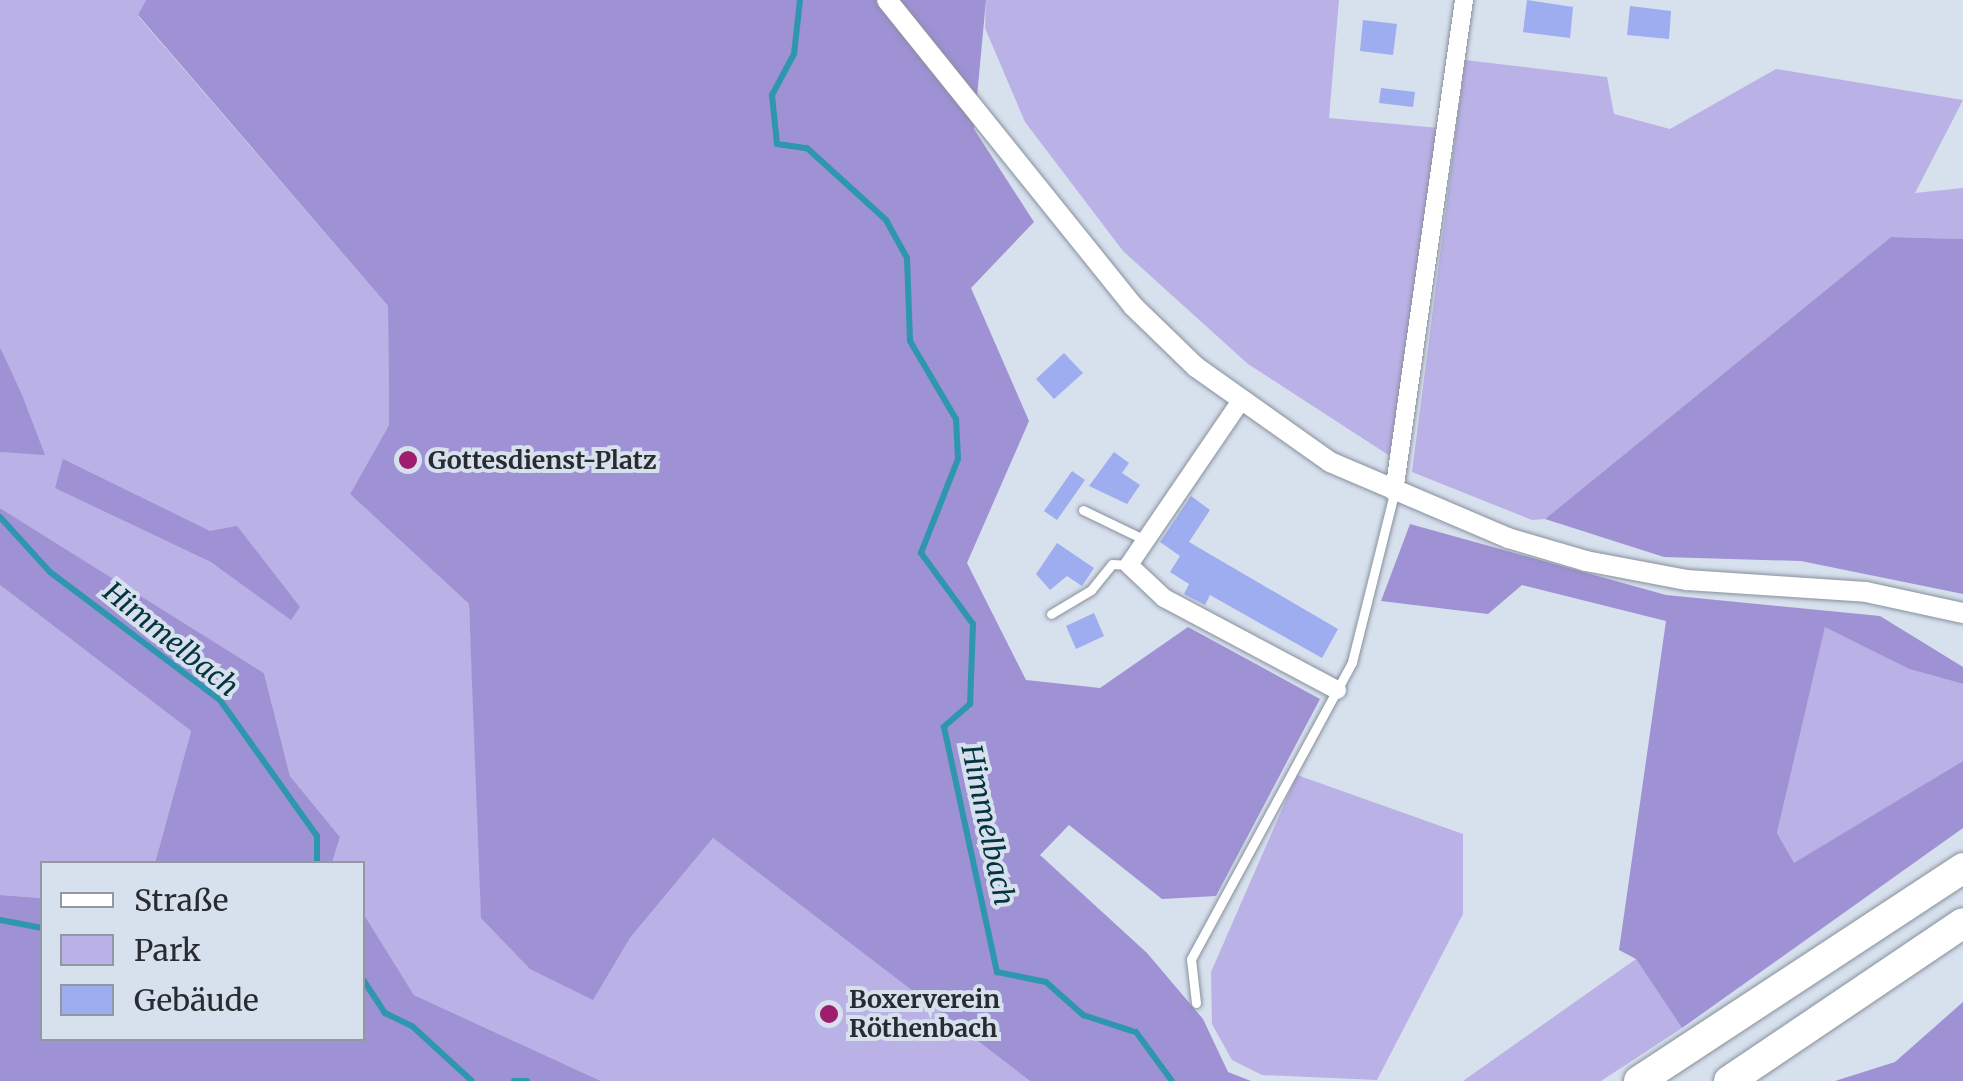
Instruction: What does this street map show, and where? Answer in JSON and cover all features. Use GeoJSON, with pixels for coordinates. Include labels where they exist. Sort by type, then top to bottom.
{"type":"FeatureCollection","features":[{"type":"Feature","properties":{"kind":"highway"},"geometry":{"type":"LineString","coordinates":[[1639,1081],[1963,868]]}},
{"type":"Feature","properties":{"kind":"highway"},"geometry":{"type":"LineString","coordinates":[[1729,1081],[1963,923]]}},
{"type":"Feature","properties":{"kind":"street"},"geometry":{"type":"LineString","coordinates":[[887,0],[1093,262],[1240,402],[1330,462],[1394,492],[1586,560],[1687,580],[1866,592],[1963,613]]}},
{"type":"Feature","properties":{"kind":"street"},"geometry":{"type":"LineString","coordinates":[[1394,492],[1464,0]]}},
{"type":"Feature","properties":{"kind":"street"},"geometry":{"type":"LineString","coordinates":[[1240,402],[1129,565],[1164,598],[1336,690]]}},
{"type":"Feature","properties":{"kind":"lane"},"geometry":{"type":"LineString","coordinates":[[1196,1003],[1191,959],[1336,690],[1368,615],[1394,492]]}},
{"type":"Feature","properties":{"kind":"lane"},"geometry":{"type":"LineString","coordinates":[[1083,510],[1144,539]]}},
{"type":"Feature","properties":{"kind":"lane"},"geometry":{"type":"LineString","coordinates":[[1052,614],[1091,590],[1112,564],[1129,565]]}},
{"type":"Feature","properties":{"kind":"green space"},"geometry":{"type":"Polygon","coordinates":[[[0,0],[146,0],[138,16],[388,306],[389,425],[350,494],[469,604],[475,735],[593,999],[630,938],[713,838],[1030,1081],[601,1081],[414,995],[365,916],[365,861],[333,861],[340,837],[290,776],[264,673],[0,508],[0,452],[44,454],[0,347],[0,0]]]}},
{"type":"Feature","properties":{"kind":"green space"},"geometry":{"type":"Polygon","coordinates":[[[986,0],[1339,0],[1329,118],[1439,128],[1390,456],[1248,364],[1123,251],[1025,122],[985,28],[986,0]]]}},
{"type":"Feature","properties":{"kind":"green space"},"geometry":{"type":"Polygon","coordinates":[[[1465,60],[1607,77],[1614,114],[1670,129],[1776,69],[1963,100],[1915,193],[1963,188],[1963,239],[1891,237],[1545,519],[1532,520],[1412,472],[1465,60]]]}},
{"type":"Feature","properties":{"kind":"green space"},"geometry":{"type":"Polygon","coordinates":[[[0,585],[191,731],[156,861],[40,861],[40,898],[0,895],[0,585]]]}},
{"type":"Feature","properties":{"kind":"green space"},"geometry":{"type":"Polygon","coordinates":[[[1825,626],[1909,669],[1963,684],[1963,761],[1794,864],[1777,833],[1825,626]]]}},
{"type":"Feature","properties":{"kind":"green space"},"geometry":{"type":"Polygon","coordinates":[[[1297,775],[1463,834],[1463,914],[1377,1080],[1262,1075],[1232,1060],[1212,1024],[1211,972],[1297,775]]]}},
{"type":"Feature","properties":{"kind":"green space"},"geometry":{"type":"Polygon","coordinates":[[[1636,959],[1682,1028],[1601,1081],[1463,1081],[1636,959]]]}},
{"type":"Feature","properties":{"kind":"shaded area"},"geometry":{"type":"Polygon","coordinates":[[[146,0],[986,0],[974,129],[1034,222],[971,288],[1029,421],[967,563],[1026,680],[1100,688],[1188,627],[1320,699],[1216,896],[1162,899],[1069,825],[1040,855],[1147,953],[1203,1019],[1228,1072],[1251,1081],[1030,1081],[713,838],[630,938],[593,1000],[530,969],[481,918],[469,604],[350,494],[389,425],[388,306],[138,15],[146,0]]]}},
{"type":"Feature","properties":{"kind":"shaded area"},"geometry":{"type":"Polygon","coordinates":[[[1891,237],[1963,239],[1963,594],[1801,561],[1664,557],[1545,519],[1891,237]]]}},
{"type":"Feature","properties":{"kind":"shaded area"},"geometry":{"type":"Polygon","coordinates":[[[0,347],[22,395],[45,455],[0,452],[0,347]]]}},
{"type":"Feature","properties":{"kind":"shaded area"},"geometry":{"type":"Polygon","coordinates":[[[63,459],[210,531],[237,526],[300,607],[291,620],[211,562],[55,488],[63,459]]]}},
{"type":"Feature","properties":{"kind":"shaded area"},"geometry":{"type":"Polygon","coordinates":[[[0,508],[264,673],[290,776],[340,837],[333,861],[156,861],[191,731],[0,585],[0,508]]]}},
{"type":"Feature","properties":{"kind":"shaded area"},"geometry":{"type":"Polygon","coordinates":[[[1410,524],[1666,595],[1880,616],[1963,667],[1963,684],[1909,669],[1825,627],[1777,833],[1794,863],[1963,761],[1963,828],[1682,1028],[1636,959],[1619,950],[1666,621],[1522,585],[1488,614],[1381,601],[1410,524]]]}},
{"type":"Feature","properties":{"kind":"shaded area"},"geometry":{"type":"Polygon","coordinates":[[[0,895],[40,898],[40,1041],[365,1041],[365,916],[414,995],[601,1081],[0,1081],[0,895]]]}},
{"type":"Feature","properties":{"kind":"shaded area"},"geometry":{"type":"Polygon","coordinates":[[[1963,1002],[1963,1081],[1835,1081],[1895,1062],[1963,1002]]]}},
{"type":"Feature","properties":{"kind":"building"},"geometry":{"type":"Polygon","coordinates":[[[1527,0],[1573,7],[1570,38],[1523,32],[1527,0]]]}},
{"type":"Feature","properties":{"kind":"building"},"geometry":{"type":"Polygon","coordinates":[[[1630,6],[1671,11],[1669,39],[1627,35],[1630,6]]]}},
{"type":"Feature","properties":{"kind":"building"},"geometry":{"type":"Polygon","coordinates":[[[1363,20],[1397,24],[1393,55],[1360,51],[1363,20]]]}},
{"type":"Feature","properties":{"kind":"building"},"geometry":{"type":"Polygon","coordinates":[[[1381,88],[1415,92],[1413,107],[1379,103],[1381,88]]]}},
{"type":"Feature","properties":{"kind":"building"},"geometry":{"type":"Polygon","coordinates":[[[1064,353],[1083,373],[1054,399],[1036,379],[1064,353]]]}},
{"type":"Feature","properties":{"kind":"building"},"geometry":{"type":"Polygon","coordinates":[[[1114,452],[1129,463],[1122,473],[1140,485],[1127,504],[1089,486],[1114,452]]]}},
{"type":"Feature","properties":{"kind":"building"},"geometry":{"type":"Polygon","coordinates":[[[1072,471],[1085,480],[1057,520],[1044,511],[1072,471]]]}},
{"type":"Feature","properties":{"kind":"building"},"geometry":{"type":"Polygon","coordinates":[[[1191,496],[1210,510],[1189,542],[1338,629],[1322,658],[1210,595],[1205,605],[1184,594],[1189,584],[1170,572],[1180,556],[1160,542],[1191,496]]]}},
{"type":"Feature","properties":{"kind":"building"},"geometry":{"type":"Polygon","coordinates":[[[1057,543],[1094,568],[1082,586],[1067,576],[1050,590],[1036,574],[1057,543]]]}},
{"type":"Feature","properties":{"kind":"building"},"geometry":{"type":"Polygon","coordinates":[[[1094,613],[1104,636],[1076,649],[1066,626],[1094,613]]]}},
{"type":"Feature","properties":{"kind":"waterway","name":"Himmelbach"},"geometry":{"type":"LineString","coordinates":[[800,0],[794,54],[772,95],[777,144],[807,148],[886,220],[907,258],[910,341],[956,419],[958,459],[921,553],[973,624],[970,704],[944,727],[997,972],[1046,982],[1083,1015],[1132,1031]]}},
{"type":"Feature","properties":{"kind":"waterway","name":"Himmelbach"},"geometry":{"type":"LineString","coordinates":[[0,517],[50,572],[220,700],[317,836],[317,861]]}},
{"type":"Feature","properties":{"kind":"waterway"},"geometry":{"type":"LineString","coordinates":[[0,920],[40,928]]}},
{"type":"Feature","properties":{"kind":"waterway","name":"Himmelbach"},"geometry":{"type":"LineString","coordinates":[[365,983],[385,1013],[412,1026],[472,1081]]}},
{"type":"Feature","properties":{"kind":"waterway","name":"Himmelbach"},"geometry":{"type":"LineString","coordinates":[[1136,1032],[1172,1081]]}},
{"type":"Feature","properties":{"kind":"waterway","name":"Himmelbach"},"geometry":{"type":"LineString","coordinates":[[514,1081],[527,1081]]}},
{"type":"Feature","properties":{"kind":"place","name":"Gottesdienst-Platz"},"geometry":{"type":"Point","coordinates":[408,460]}},
{"type":"Feature","properties":{"kind":"place","name":"Boxerverein Röthenbach"},"geometry":{"type":"Point","coordinates":[829,1014]}}]}
